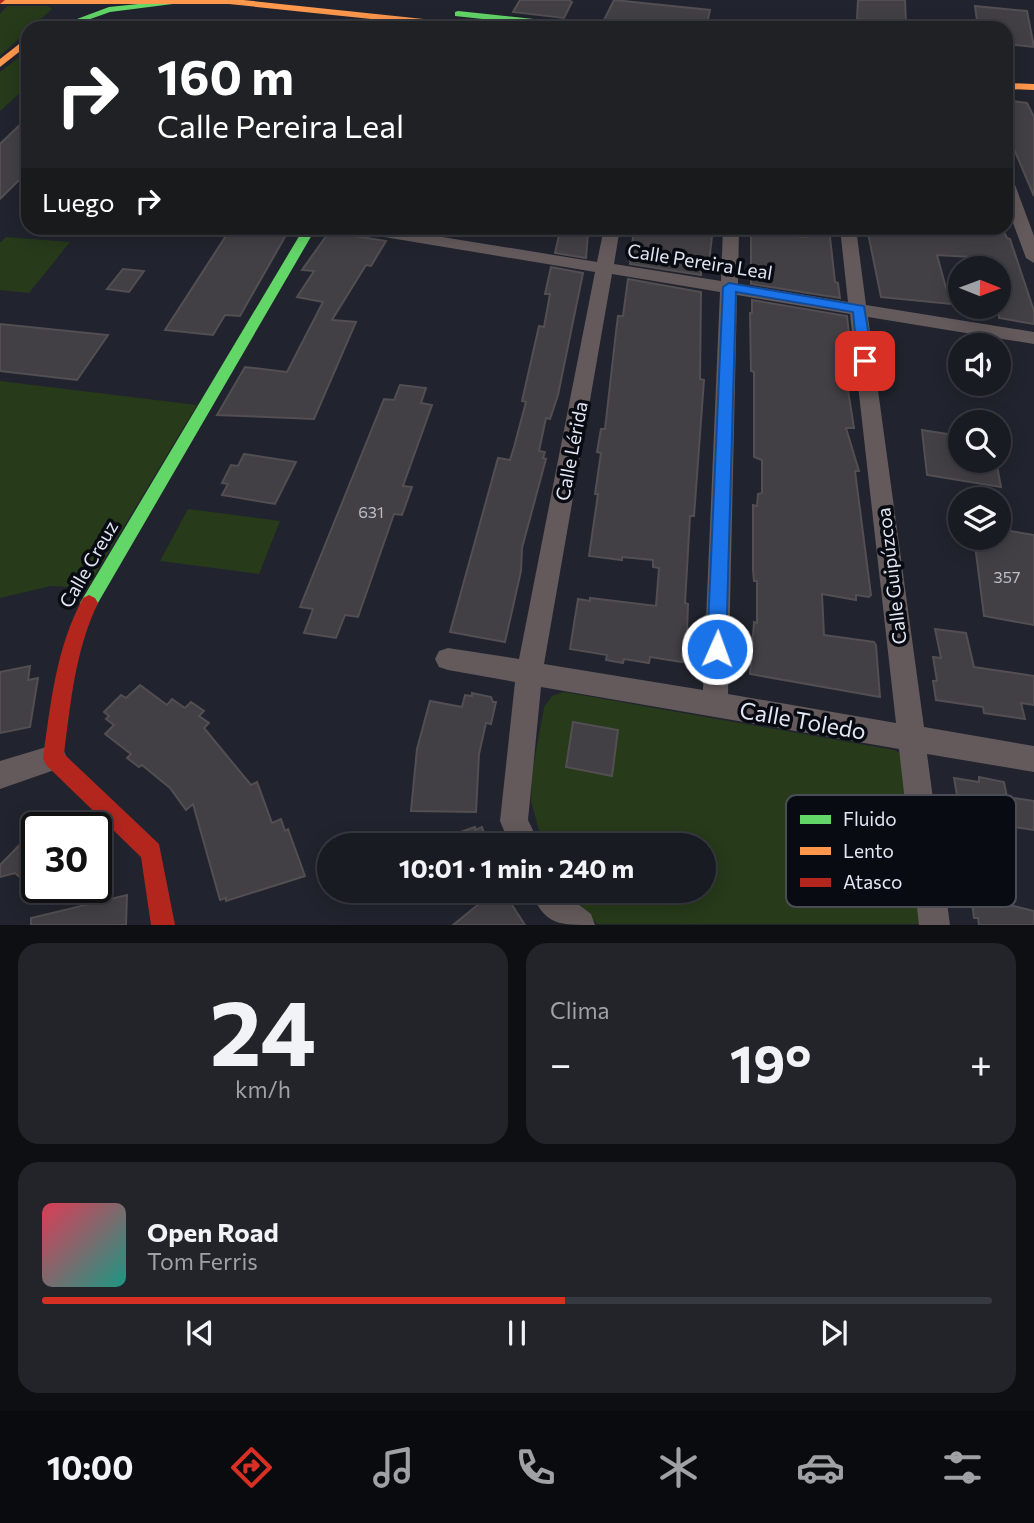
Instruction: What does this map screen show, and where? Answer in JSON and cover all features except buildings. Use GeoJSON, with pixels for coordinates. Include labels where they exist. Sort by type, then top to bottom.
{"type":"FeatureCollection","features":[{"type":"Feature","properties":{"kind":"main road"},"geometry":{"type":"LineString","coordinates":[[48,21],[67,0]]}},
{"type":"Feature","properties":{"kind":"main road"},"geometry":{"type":"LineString","coordinates":[[333,0],[519,21]]}},
{"type":"Feature","properties":{"kind":"main road"},"geometry":{"type":"LineString","coordinates":[[0,1],[253,3],[396,21]]}},
{"type":"Feature","properties":{"kind":"main road"},"geometry":{"type":"LineString","coordinates":[[72,21],[113,8],[200,1]]}},
{"type":"Feature","properties":{"kind":"main road"},"geometry":{"type":"LineString","coordinates":[[575,21],[580,9]]}},
{"type":"Feature","properties":{"kind":"main road"},"geometry":{"type":"LineString","coordinates":[[0,66],[21,46]]}},
{"type":"Feature","properties":{"kind":"main road"},"geometry":{"type":"LineString","coordinates":[[0,66],[21,52]]}},
{"type":"Feature","properties":{"kind":"main road"},"geometry":{"type":"LineString","coordinates":[[1013,72],[1034,74]]}},
{"type":"Feature","properties":{"kind":"main road"},"geometry":{"type":"LineString","coordinates":[[1013,86],[1034,87]]}},
{"type":"Feature","properties":{"kind":"main road","name":"Calle Creuz"},"geometry":{"type":"LineString","coordinates":[[53,758],[67,662],[79,620],[306,235]]}},
{"type":"Feature","properties":{"kind":"main road"},"geometry":{"type":"LineString","coordinates":[[53,758],[150,852],[163,925]]}},
{"type":"Feature","properties":{"kind":"street"},"geometry":{"type":"LineString","coordinates":[[1013,202],[1034,258]]}},
{"type":"Feature","properties":{"kind":"street","name":"Calle Pereira Leal"},"geometry":{"type":"LineString","coordinates":[[430,235],[489,242],[605,267],[1034,338]]}},
{"type":"Feature","properties":{"kind":"street","name":"Calle Lérida"},"geometry":{"type":"LineString","coordinates":[[520,833],[514,821],[528,674],[611,235]]}},
{"type":"Feature","properties":{"kind":"street"},"geometry":{"type":"LineString","coordinates":[[715,705],[731,235]]}},
{"type":"Feature","properties":{"kind":"street","name":"Calle Guipúzcoa"},"geometry":{"type":"LineString","coordinates":[[849,235],[918,795]]}},
{"type":"Feature","properties":{"kind":"street","name":"Calle Toledo"},"geometry":{"type":"LineString","coordinates":[[448,659],[1034,760]]}},
{"type":"Feature","properties":{"kind":"street"},"geometry":{"type":"LineString","coordinates":[[0,775],[53,758]]}},
{"type":"Feature","properties":{"kind":"street"},"geometry":{"type":"LineString","coordinates":[[551,903],[580,925]]}},
{"type":"Feature","properties":{"kind":"street","name":"Calle Guipúzcoa"},"geometry":{"type":"LineString","coordinates":[[933,907],[935,925]]}},
{"type":"Feature","properties":{"kind":"green space"},"geometry":{"type":"Polygon","coordinates":[[[7,6],[48,6],[52,9],[39,21],[21,21],[21,37],[0,56],[0,14],[7,6]]]}},
{"type":"Feature","properties":{"kind":"green space"},"geometry":{"type":"Polygon","coordinates":[[[21,56],[21,92],[0,111],[0,72],[21,56]]]}},
{"type":"Feature","properties":{"kind":"green space"},"geometry":{"type":"Polygon","coordinates":[[[6,237],[70,242],[29,293],[0,290],[0,243],[6,237]]]}},
{"type":"Feature","properties":{"kind":"green space"},"geometry":{"type":"Polygon","coordinates":[[[0,381],[197,405],[87,588],[51,586],[0,598],[0,381]]]}},
{"type":"Feature","properties":{"kind":"green space"},"geometry":{"type":"Polygon","coordinates":[[[188,509],[280,521],[259,574],[160,561],[188,509]]]}},
{"type":"Feature","properties":{"kind":"green space"},"geometry":{"type":"Polygon","coordinates":[[[564,692],[900,753],[908,795],[786,795],[786,907],[928,907],[931,924],[597,924],[579,903],[716,903],[716,833],[540,833],[531,801],[532,774],[544,707],[552,696],[564,692]]]}},
{"type":"Feature","properties":{"kind":"traffic: fast"},"geometry":{"type":"LineString","coordinates":[[77,21],[109,10],[200,0]]}},
{"type":"Feature","properties":{"kind":"traffic: fast"},"geometry":{"type":"LineString","coordinates":[[458,14],[524,21]]}},
{"type":"Feature","properties":{"kind":"traffic: fast"},"geometry":{"type":"LineString","coordinates":[[89,603],[306,235]]}},
{"type":"Feature","properties":{"kind":"traffic: slow"},"geometry":{"type":"LineString","coordinates":[[0,1],[229,1],[416,21]]}},
{"type":"Feature","properties":{"kind":"traffic: slow"},"geometry":{"type":"LineString","coordinates":[[0,64],[21,46]]}},
{"type":"Feature","properties":{"kind":"traffic: slow"},"geometry":{"type":"LineString","coordinates":[[1013,86],[1034,87]]}},
{"type":"Feature","properties":{"kind":"traffic: jam"},"geometry":{"type":"LineString","coordinates":[[89,603],[80,620],[68,658],[53,758],[151,852],[163,925]]}},
{"type":"Feature","properties":{"kind":"route"},"geometry":{"type":"LineString","coordinates":[[717,649],[729,287],[859,309],[865,361]]}}]}
